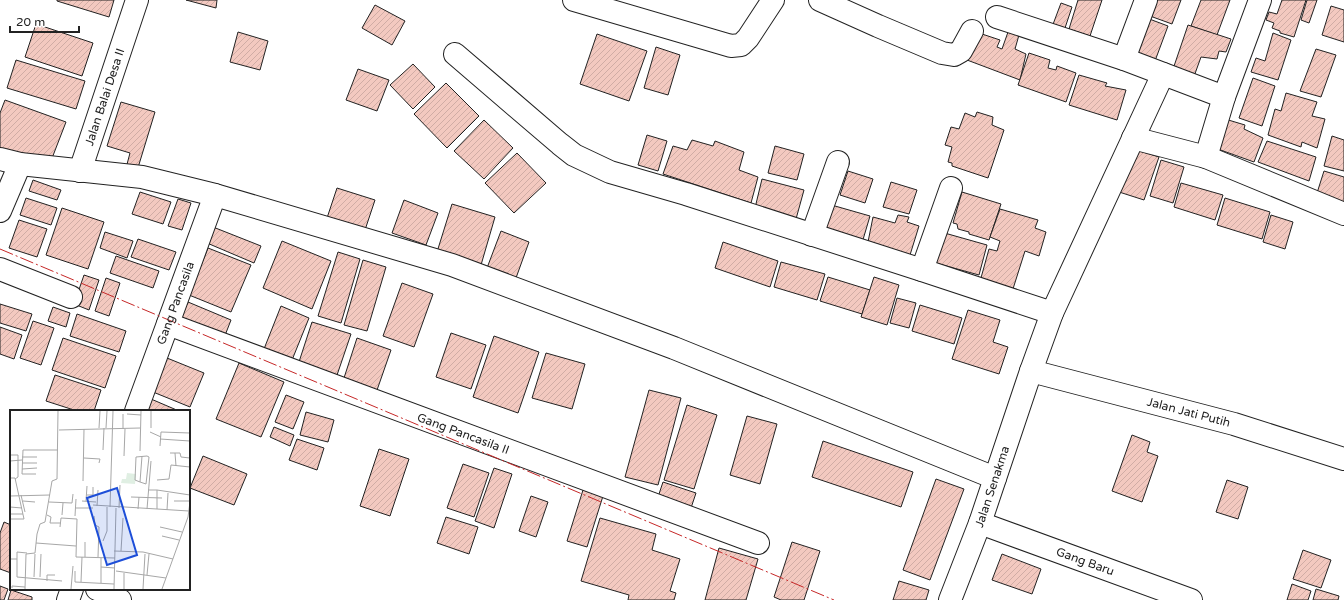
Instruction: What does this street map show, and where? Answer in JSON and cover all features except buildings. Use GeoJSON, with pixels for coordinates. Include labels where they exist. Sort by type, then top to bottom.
{"type":"FeatureCollection","features":[{"type":"Feature","properties":{"kind":"street","name":"Jalan Balai Desa II"},"geometry":{"type":"LineString","coordinates":[[80,171],[137,0]]}},
{"type":"Feature","properties":{"kind":"street"},"geometry":{"type":"LineString","coordinates":[[574,0],[731,46],[741,45],[748,38],[773,0]]}},
{"type":"Feature","properties":{"kind":"street"},"geometry":{"type":"LineString","coordinates":[[820,0],[942,53],[954,55],[961,51],[972,32]]}},
{"type":"Feature","properties":{"kind":"street"},"geometry":{"type":"LineString","coordinates":[[1124,60],[1146,0]]}},
{"type":"Feature","properties":{"kind":"street"},"geometry":{"type":"LineString","coordinates":[[1206,157],[1224,97],[1260,0]]}},
{"type":"Feature","properties":{"kind":"street"},"geometry":{"type":"LineString","coordinates":[[997,17],[1124,60],[1224,97]]}},
{"type":"Feature","properties":{"kind":"street"},"geometry":{"type":"LineString","coordinates":[[455,54],[574,155],[610,172],[686,194],[1052,313]]}},
{"type":"Feature","properties":{"kind":"street","name":"Jalan Senakma"},"geometry":{"type":"LineString","coordinates":[[950,600],[980,523],[1052,313],[1163,74]]}},
{"type":"Feature","properties":{"kind":"street"},"geometry":{"type":"LineString","coordinates":[[1133,138],[1206,157],[1344,214]]}},
{"type":"Feature","properties":{"kind":"street"},"geometry":{"type":"LineString","coordinates":[[0,211],[10,161],[80,171],[142,177],[215,195],[452,265],[674,348],[995,478]]}},
{"type":"Feature","properties":{"kind":"street"},"geometry":{"type":"LineString","coordinates":[[812,235],[838,162]]}},
{"type":"Feature","properties":{"kind":"street"},"geometry":{"type":"LineString","coordinates":[[922,270],[951,188]]}},
{"type":"Feature","properties":{"kind":"street","name":"Gang Pancasila"},"geometry":{"type":"LineString","coordinates":[[136,410],[215,195]]}},
{"type":"Feature","properties":{"kind":"street"},"geometry":{"type":"LineString","coordinates":[[0,269],[71,297]]}},
{"type":"Feature","properties":{"kind":"street","name":"Gang Pancasila II"},"geometry":{"type":"LineString","coordinates":[[168,324],[758,543]]}},
{"type":"Feature","properties":{"kind":"street","name":"Jalan Jati Putih"},"geometry":{"type":"LineString","coordinates":[[1031,371],[1234,424],[1344,459]]}},
{"type":"Feature","properties":{"kind":"street","name":"Gang Baru"},"geometry":{"type":"LineString","coordinates":[[980,523],[1191,600]]}},
{"type":"Feature","properties":{"kind":"street"},"geometry":{"type":"LineString","coordinates":[[68,600],[72,590]]}},
{"type":"Feature","properties":{"kind":"street"},"geometry":{"type":"LineString","coordinates":[[99,590],[120,600]]}},
{"type":"Feature","properties":{"kind":"power"},"geometry":{"type":"LineString","coordinates":[[0,249],[834,600]]}}]}
